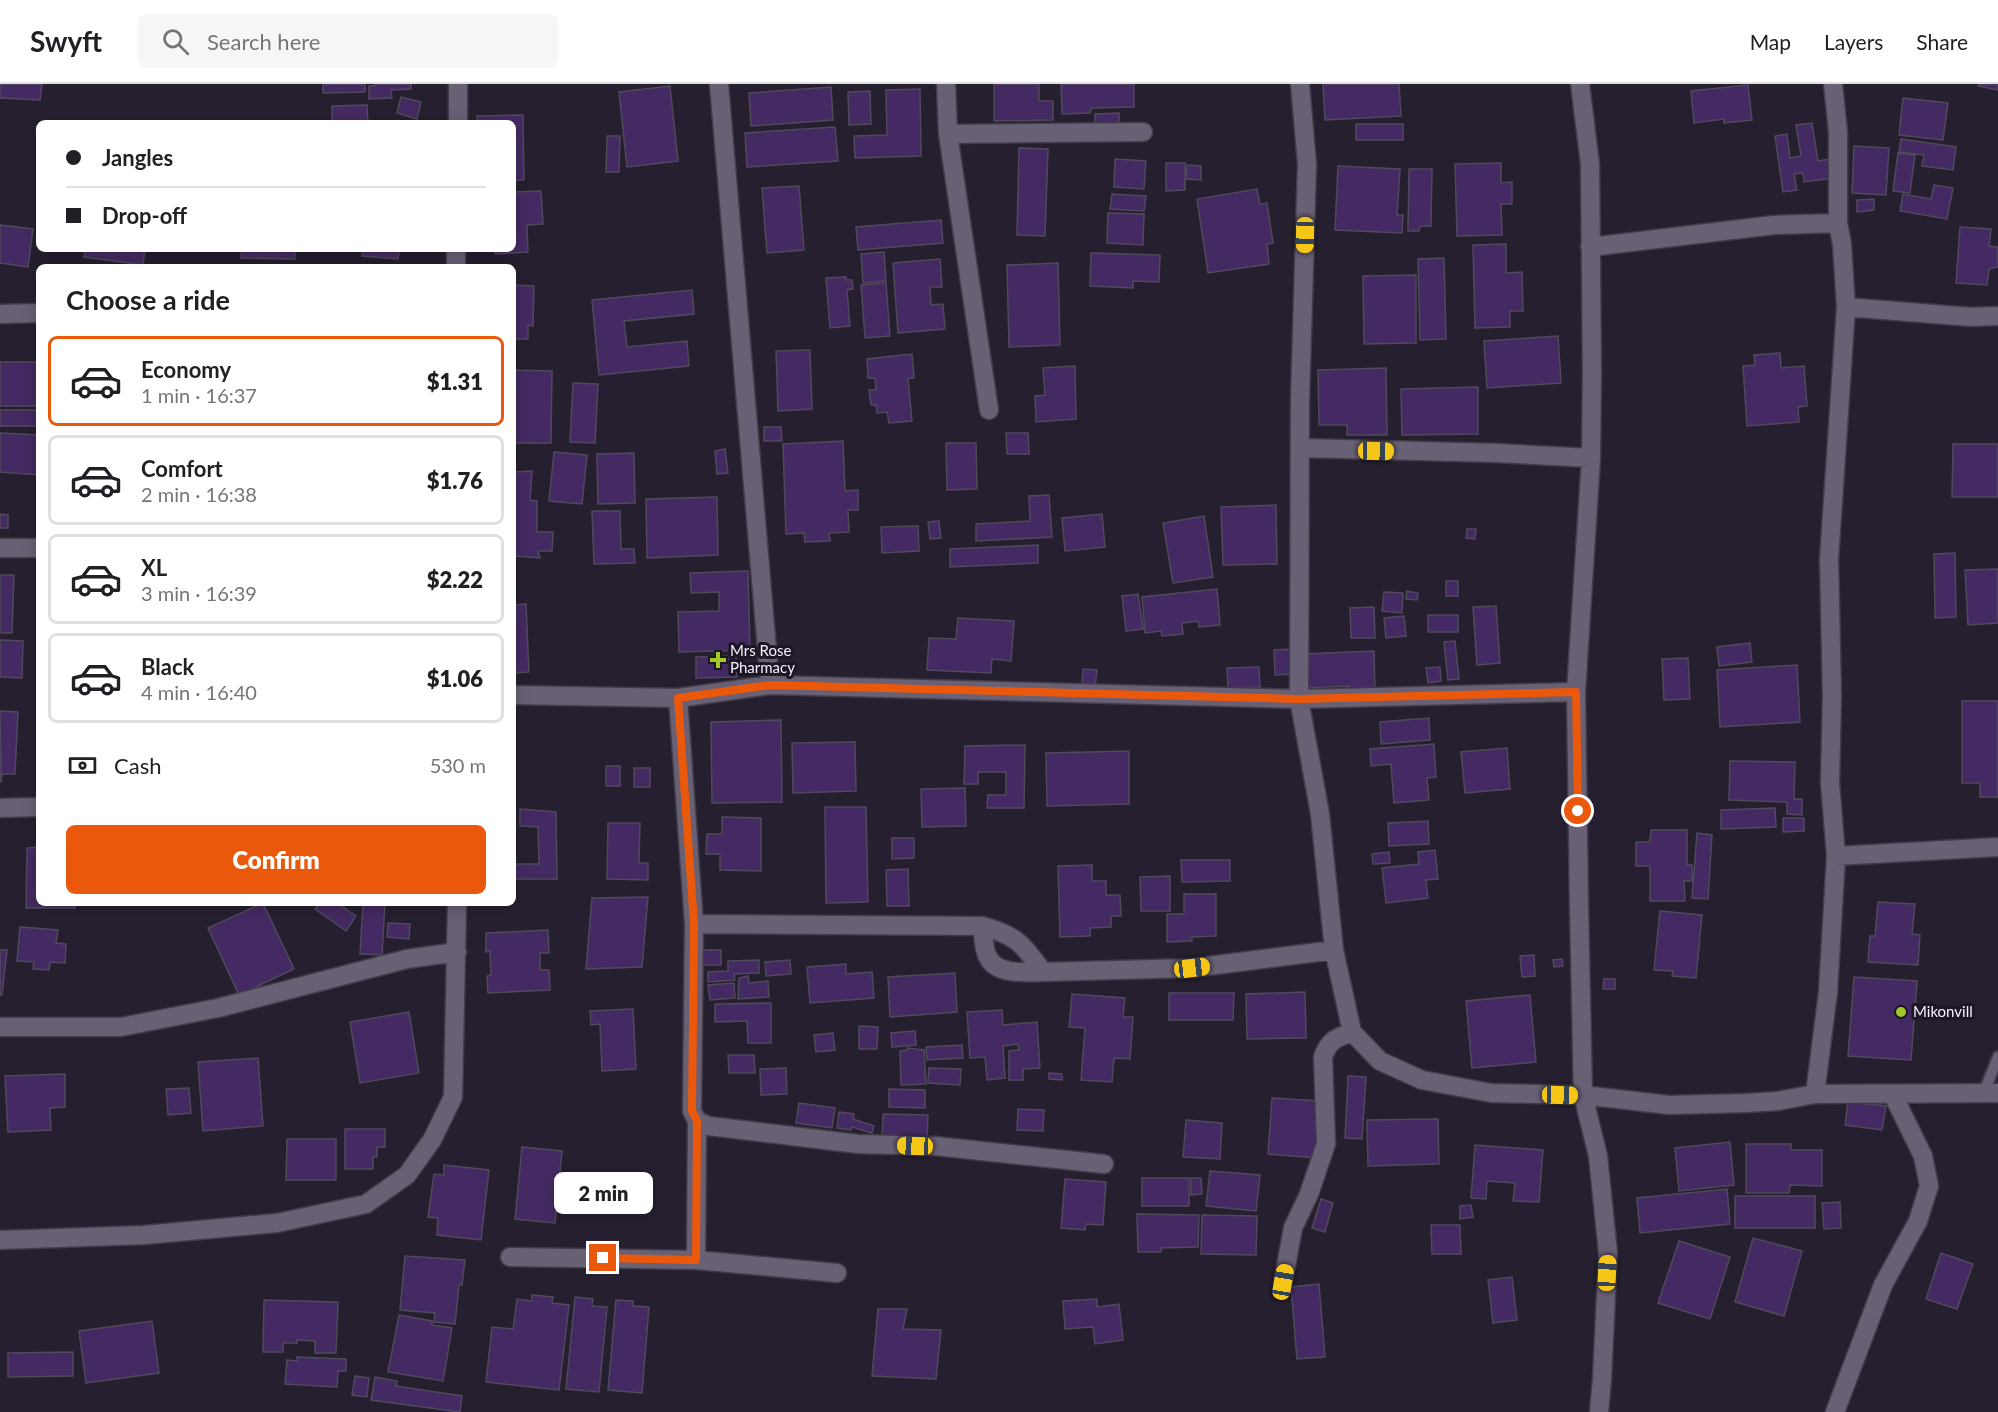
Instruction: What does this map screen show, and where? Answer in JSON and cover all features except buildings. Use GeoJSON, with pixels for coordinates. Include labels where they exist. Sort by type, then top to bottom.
{"type":"FeatureCollection","features":[{"type":"Feature","properties":{"kind":"street"},"geometry":{"type":"LineString","coordinates":[[458,84],[458,120]]}},
{"type":"Feature","properties":{"kind":"street"},"geometry":{"type":"LineString","coordinates":[[719,84],[770,685]]}},
{"type":"Feature","properties":{"kind":"street"},"geometry":{"type":"LineString","coordinates":[[946,84],[948,134],[989,410]]}},
{"type":"Feature","properties":{"kind":"street"},"geometry":{"type":"LineString","coordinates":[[1300,84],[1307,164],[1300,401],[1299,699],[1320,814],[1334,950],[1352,1032],[1380,1061],[1422,1080],[1491,1093],[1583,1095],[1669,1105],[1778,1101],[1815,1094],[1991,1093]]}},
{"type":"Feature","properties":{"kind":"street"},"geometry":{"type":"LineString","coordinates":[[1580,84],[1590,164],[1592,374],[1591,458],[1576,692],[1583,1095],[1598,1156],[1608,1252],[1599,1412]]}},
{"type":"Feature","properties":{"kind":"street"},"geometry":{"type":"LineString","coordinates":[[1815,1094],[1828,992],[1836,856],[1830,783],[1832,696],[1829,560],[1846,308],[1842,244],[1838,223],[1838,132],[1833,84]]}},
{"type":"Feature","properties":{"kind":"street"},"geometry":{"type":"LineString","coordinates":[[948,134],[1143,132]]}},
{"type":"Feature","properties":{"kind":"street"},"geometry":{"type":"LineString","coordinates":[[1590,247],[1773,225],[1838,223]]}},
{"type":"Feature","properties":{"kind":"street"},"geometry":{"type":"LineString","coordinates":[[1846,308],[1998,316]]}},
{"type":"Feature","properties":{"kind":"street"},"geometry":{"type":"LineString","coordinates":[[0,314],[36,313]]}},
{"type":"Feature","properties":{"kind":"street"},"geometry":{"type":"LineString","coordinates":[[1301,448],[1591,458]]}},
{"type":"Feature","properties":{"kind":"street"},"geometry":{"type":"LineString","coordinates":[[0,548],[36,548]]}},
{"type":"Feature","properties":{"kind":"street"},"geometry":{"type":"LineString","coordinates":[[516,695],[678,698],[770,685],[1299,699],[1576,692]]}},
{"type":"Feature","properties":{"kind":"street"},"geometry":{"type":"LineString","coordinates":[[678,698],[694,924],[692,1111],[697,1121],[696,1260]]}},
{"type":"Feature","properties":{"kind":"street"},"geometry":{"type":"LineString","coordinates":[[0,808],[36,807]]}},
{"type":"Feature","properties":{"kind":"street"},"geometry":{"type":"LineString","coordinates":[[1836,856],[1998,847]]}},
{"type":"Feature","properties":{"kind":"street"},"geometry":{"type":"LineString","coordinates":[[0,1240],[144,1235],[277,1222],[366,1204],[407,1175],[432,1140],[453,1097],[457,906]]}},
{"type":"Feature","properties":{"kind":"street"},"geometry":{"type":"LineString","coordinates":[[694,924],[982,926],[1003,931],[1024,945],[1043,972]]}},
{"type":"Feature","properties":{"kind":"street"},"geometry":{"type":"LineString","coordinates":[[982,926],[987,955],[994,965],[1010,972],[1192,968],[1334,950]]}},
{"type":"Feature","properties":{"kind":"street"},"geometry":{"type":"LineString","coordinates":[[0,1027],[121,1027],[218,1008],[407,958],[457,952]]}},
{"type":"Feature","properties":{"kind":"street"},"geometry":{"type":"LineString","coordinates":[[1283,1282],[1293,1228],[1309,1194],[1326,1144],[1323,1057],[1328,1044],[1352,1032]]}},
{"type":"Feature","properties":{"kind":"street"},"geometry":{"type":"LineString","coordinates":[[1835,1412],[1883,1286],[1918,1221],[1929,1186],[1923,1156],[1893,1095]]}},
{"type":"Feature","properties":{"kind":"street"},"geometry":{"type":"LineString","coordinates":[[697,1121],[709,1126],[858,1144],[935,1146],[1104,1164]]}},
{"type":"Feature","properties":{"kind":"street"},"geometry":{"type":"LineString","coordinates":[[510,1257],[696,1260],[837,1273]]}},
{"type":"Feature","properties":{"kind":"lane"},"geometry":{"type":"LineString","coordinates":[[1991,1093],[1998,1057]]}},
{"type":"Feature","properties":{"kind":"place","name":"Mrs Rose Pharmacy"},"geometry":{"type":"Point","coordinates":[718,660]}},
{"type":"Feature","properties":{"kind":"place","name":"Mikonvill"},"geometry":{"type":"Point","coordinates":[1901,1012]}},
{"type":"Feature","properties":{"kind":"route"},"geometry":{"type":"LineString","coordinates":[[603,1258],[696,1260],[697,1121],[692,1111],[694,924],[678,698],[770,685],[1299,699],[1576,692],[1578,811]]}}]}
